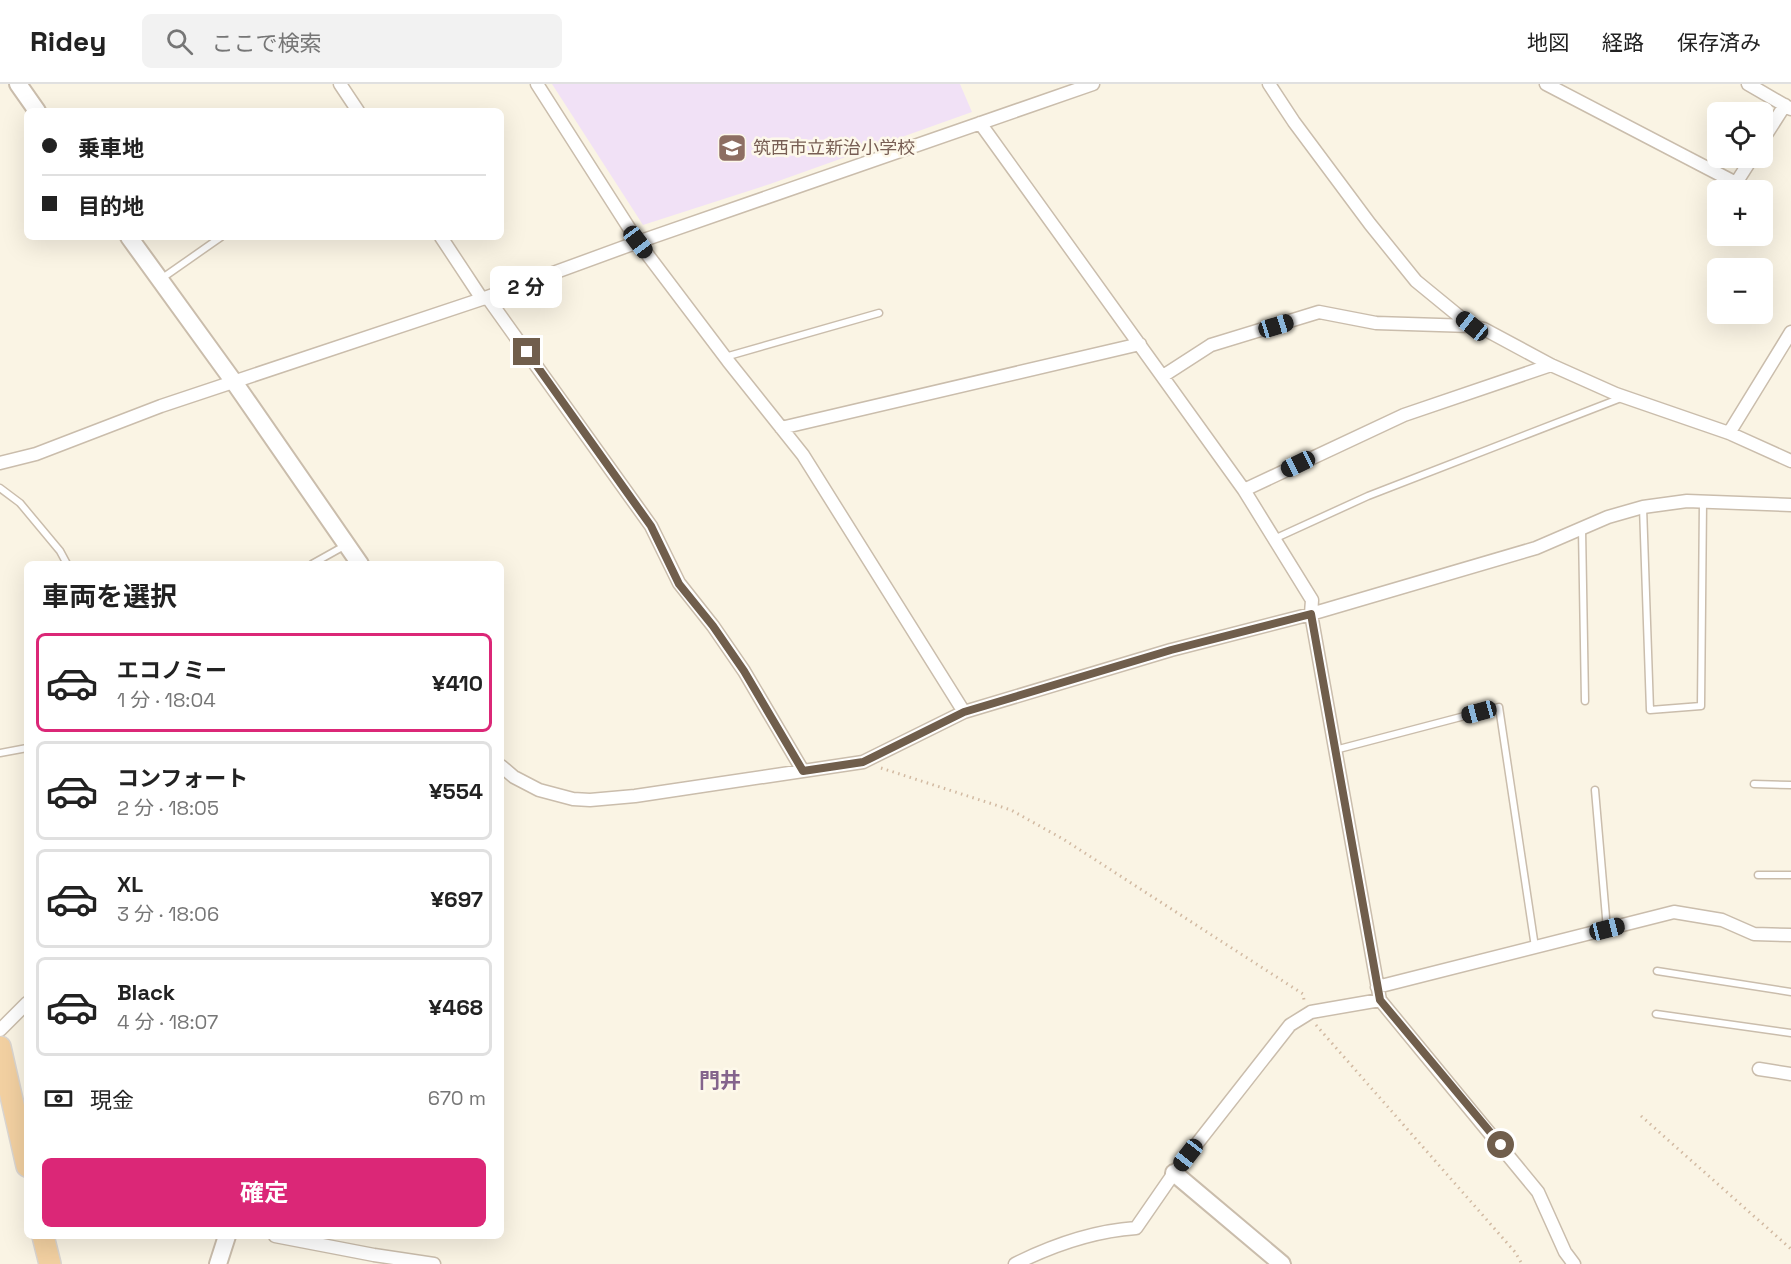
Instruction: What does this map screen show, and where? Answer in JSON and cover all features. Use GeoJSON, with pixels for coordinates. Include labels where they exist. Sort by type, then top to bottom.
{"type":"FeatureCollection","features":[{"type":"Feature","properties":{"kind":"highway"},"geometry":{"type":"LineString","coordinates":[[0,1047],[24,1151]]}},
{"type":"Feature","properties":{"kind":"highway"},"geometry":{"type":"LineString","coordinates":[[44,1239],[50,1264]]}},
{"type":"Feature","properties":{"kind":"street"},"geometry":{"type":"LineString","coordinates":[[18,84],[36,108]]}},
{"type":"Feature","properties":{"kind":"street"},"geometry":{"type":"LineString","coordinates":[[340,84],[356,108]]}},
{"type":"Feature","properties":{"kind":"street"},"geometry":{"type":"LineString","coordinates":[[537,84],[638,242],[803,455],[964,712]]}},
{"type":"Feature","properties":{"kind":"street"},"geometry":{"type":"LineString","coordinates":[[0,463],[36,454],[160,406],[484,298],[1093,84]]}},
{"type":"Feature","properties":{"kind":"street"},"geometry":{"type":"LineString","coordinates":[[1269,84],[1294,122],[1416,281],[1472,326]]}},
{"type":"Feature","properties":{"kind":"street"},"geometry":{"type":"LineString","coordinates":[[1546,84],[1707,168]]}},
{"type":"Feature","properties":{"kind":"street"},"geometry":{"type":"LineString","coordinates":[[1752,85],[1788,107],[1773,127]]}},
{"type":"Feature","properties":{"kind":"street"},"geometry":{"type":"LineString","coordinates":[[980,123],[1244,490],[1312,600],[1311,614],[1380,1000],[1538,1191],[1566,1252],[1574,1264]]}},
{"type":"Feature","properties":{"kind":"street"},"geometry":{"type":"LineString","coordinates":[[1707,168],[1736,183],[1746,168]]}},
{"type":"Feature","properties":{"kind":"street"},"geometry":{"type":"LineString","coordinates":[[131,240],[234,382],[358,561]]}},
{"type":"Feature","properties":{"kind":"street"},"geometry":{"type":"LineString","coordinates":[[443,240],[651,526],[679,584],[713,626],[744,671],[803,771]]}},
{"type":"Feature","properties":{"kind":"street"},"geometry":{"type":"LineString","coordinates":[[1163,376],[1211,345],[1319,312],[1376,323],[1472,326],[1484,329],[1551,365],[1625,397],[1729,433],[1791,461]]}},
{"type":"Feature","properties":{"kind":"street"},"geometry":{"type":"LineString","coordinates":[[1729,433],[1791,332]]}},
{"type":"Feature","properties":{"kind":"street"},"geometry":{"type":"LineString","coordinates":[[781,428],[1140,344]]}},
{"type":"Feature","properties":{"kind":"street"},"geometry":{"type":"LineString","coordinates":[[1244,490],[1404,415],[1551,365]]}},
{"type":"Feature","properties":{"kind":"street"},"geometry":{"type":"LineString","coordinates":[[504,769],[514,777],[539,790],[573,799],[590,800],[635,796],[863,762],[964,712],[1171,650],[1311,614],[1536,548],[1608,517],[1643,507],[1687,501],[1791,505]]}},
{"type":"Feature","properties":{"kind":"street"},"geometry":{"type":"LineString","coordinates":[[1377,987],[1674,912],[1722,920],[1754,933],[1791,935]]}},
{"type":"Feature","properties":{"kind":"street"},"geometry":{"type":"LineString","coordinates":[[1015,1264],[1069,1241],[1136,1228],[1174,1173],[1290,1025],[1311,1012],[1380,1000]]}},
{"type":"Feature","properties":{"kind":"street"},"geometry":{"type":"LineString","coordinates":[[0,1030],[24,1006]]}},
{"type":"Feature","properties":{"kind":"street"},"geometry":{"type":"LineString","coordinates":[[1759,1069],[1791,1074]]}},
{"type":"Feature","properties":{"kind":"street"},"geometry":{"type":"LineString","coordinates":[[1174,1173],[1282,1264]]}},
{"type":"Feature","properties":{"kind":"street"},"geometry":{"type":"LineString","coordinates":[[218,1264],[226,1239]]}},
{"type":"Feature","properties":{"kind":"street"},"geometry":{"type":"LineString","coordinates":[[292,1239],[434,1264]]}},
{"type":"Feature","properties":{"kind":"lane"},"geometry":{"type":"LineString","coordinates":[[160,279],[217,240]]}},
{"type":"Feature","properties":{"kind":"lane"},"geometry":{"type":"LineString","coordinates":[[725,357],[879,313]]}},
{"type":"Feature","properties":{"kind":"lane"},"geometry":{"type":"LineString","coordinates":[[1274,539],[1368,496],[1625,397]]}},
{"type":"Feature","properties":{"kind":"lane"},"geometry":{"type":"LineString","coordinates":[[0,488],[20,503],[60,551],[65,561]]}},
{"type":"Feature","properties":{"kind":"lane"},"geometry":{"type":"LineString","coordinates":[[1643,507],[1650,710],[1701,706],[1703,502]]}},
{"type":"Feature","properties":{"kind":"lane"},"geometry":{"type":"LineString","coordinates":[[1581,528],[1585,701]]}},
{"type":"Feature","properties":{"kind":"lane"},"geometry":{"type":"LineString","coordinates":[[318,561],[347,545]]}},
{"type":"Feature","properties":{"kind":"lane"},"geometry":{"type":"LineString","coordinates":[[1335,750],[1499,707],[1535,947]]}},
{"type":"Feature","properties":{"kind":"lane"},"geometry":{"type":"LineString","coordinates":[[0,753],[24,748]]}},
{"type":"Feature","properties":{"kind":"lane"},"geometry":{"type":"LineString","coordinates":[[1754,784],[1791,785]]}},
{"type":"Feature","properties":{"kind":"lane"},"geometry":{"type":"LineString","coordinates":[[1595,790],[1607,929]]}},
{"type":"Feature","properties":{"kind":"lane"},"geometry":{"type":"LineString","coordinates":[[1758,875],[1791,875]]}},
{"type":"Feature","properties":{"kind":"lane"},"geometry":{"type":"LineString","coordinates":[[1657,972],[1791,992]]}},
{"type":"Feature","properties":{"kind":"lane"},"geometry":{"type":"LineString","coordinates":[[1656,1014],[1791,1033]]}},
{"type":"Feature","properties":{"kind":"path"},"geometry":{"type":"LineString","coordinates":[[863,762],[1011,810],[1303,994],[1307,1015],[1515,1252],[1522,1264]]}},
{"type":"Feature","properties":{"kind":"path"},"geometry":{"type":"LineString","coordinates":[[1641,1116],[1791,1249]]}},
{"type":"Feature","properties":{"kind":"shaded area","name":"筑西市立新治小学校"},"geometry":{"type":"Polygon","coordinates":[[[552,84],[960,84],[972,112],[770,184],[643,225],[552,84]]]}},
{"type":"Feature","properties":{"kind":"place","name":"筑西市立新治小学校"},"geometry":{"type":"Point","coordinates":[732,148]}},
{"type":"Feature","properties":{"kind":"district","name":"門井"},"geometry":{"type":"Point","coordinates":[720,1081]}},
{"type":"Feature","properties":{"kind":"route"},"geometry":{"type":"LineString","coordinates":[[527,352],[651,526],[679,584],[713,626],[744,671],[803,771],[863,762],[964,712],[1171,650],[1311,614],[1380,1000],[1501,1145]]}}]}
